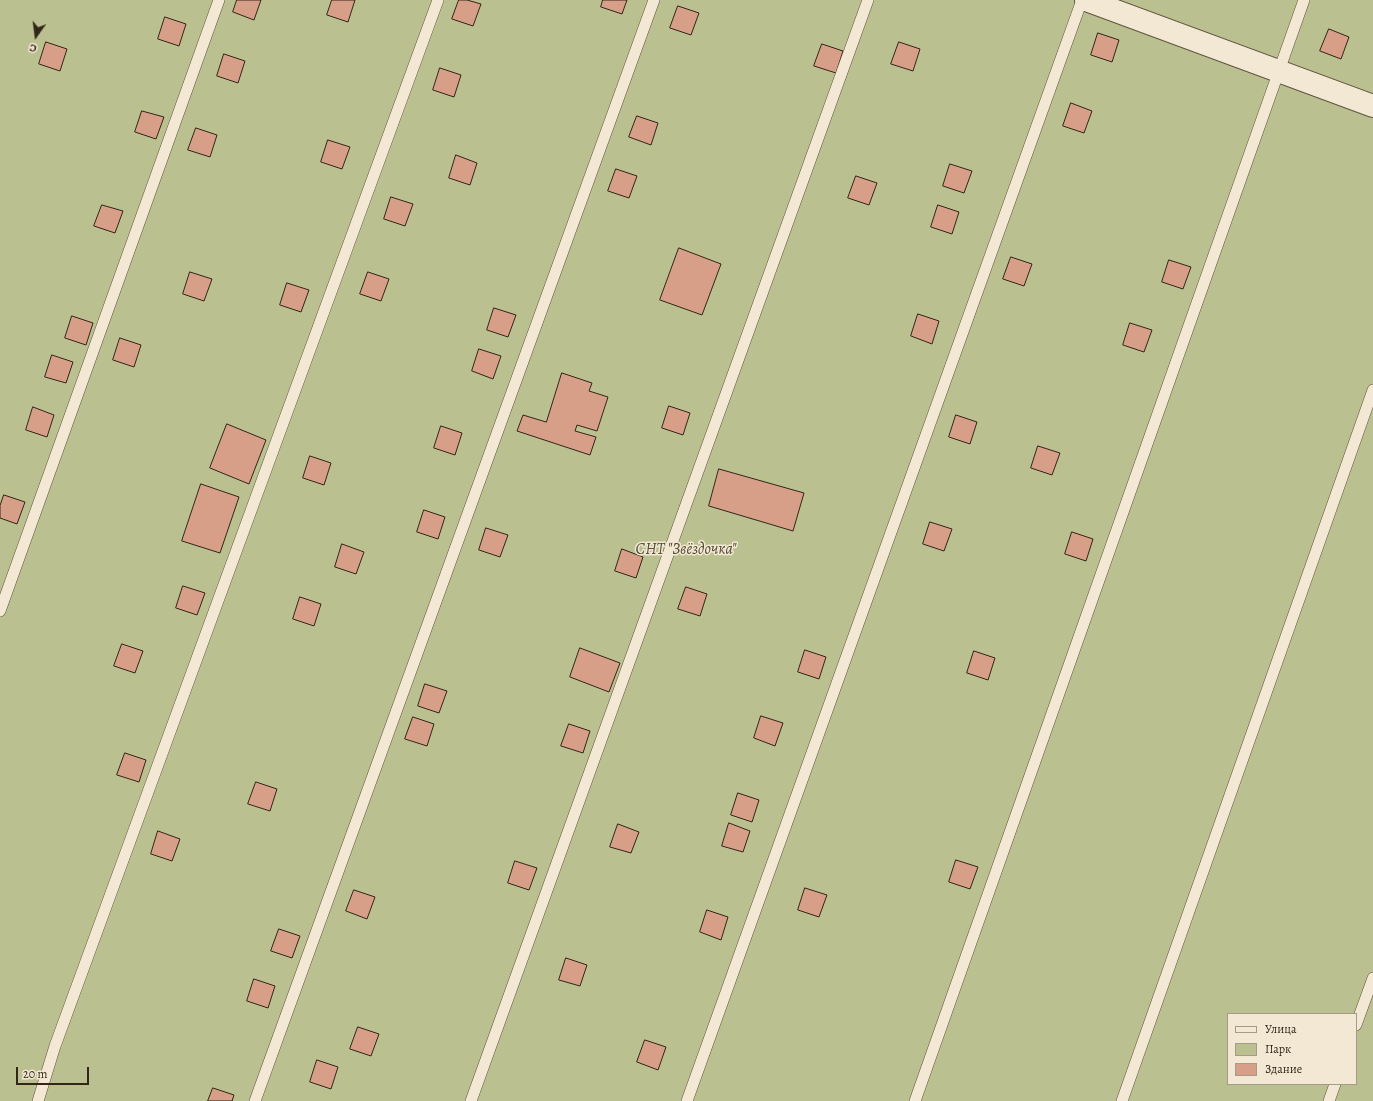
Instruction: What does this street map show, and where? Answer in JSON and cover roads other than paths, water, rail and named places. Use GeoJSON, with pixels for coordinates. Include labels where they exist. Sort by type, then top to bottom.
{"type":"FeatureCollection","features":[{"type":"Feature","properties":{"kind":"street"},"geometry":{"type":"LineString","coordinates":[[1086,0],[1373,106]]}},
{"type":"Feature","properties":{"kind":"lane"},"geometry":{"type":"LineString","coordinates":[[0,611],[219,0]]}},
{"type":"Feature","properties":{"kind":"lane"},"geometry":{"type":"LineString","coordinates":[[38,1101],[58,1039],[438,0]]}},
{"type":"Feature","properties":{"kind":"lane"},"geometry":{"type":"LineString","coordinates":[[255,1101],[654,0]]}},
{"type":"Feature","properties":{"kind":"lane"},"geometry":{"type":"LineString","coordinates":[[471,1101],[868,0]]}},
{"type":"Feature","properties":{"kind":"lane"},"geometry":{"type":"LineString","coordinates":[[687,1101],[1082,0]]}},
{"type":"Feature","properties":{"kind":"lane"},"geometry":{"type":"LineString","coordinates":[[915,1101],[1304,0]]}},
{"type":"Feature","properties":{"kind":"lane"},"geometry":{"type":"LineString","coordinates":[[1122,1101],[1373,390]]}},
{"type":"Feature","properties":{"kind":"lane"},"geometry":{"type":"LineString","coordinates":[[1357,1022],[1373,978]]}},
{"type":"Feature","properties":{"kind":"lane"},"geometry":{"type":"LineString","coordinates":[[1329,1101],[1335,1085]]}},
{"type":"Feature","properties":{"kind":"park label","name":"СНТ \"Звёздочка\""},"geometry":{"type":"Point","coordinates":[686,550]}}]}
